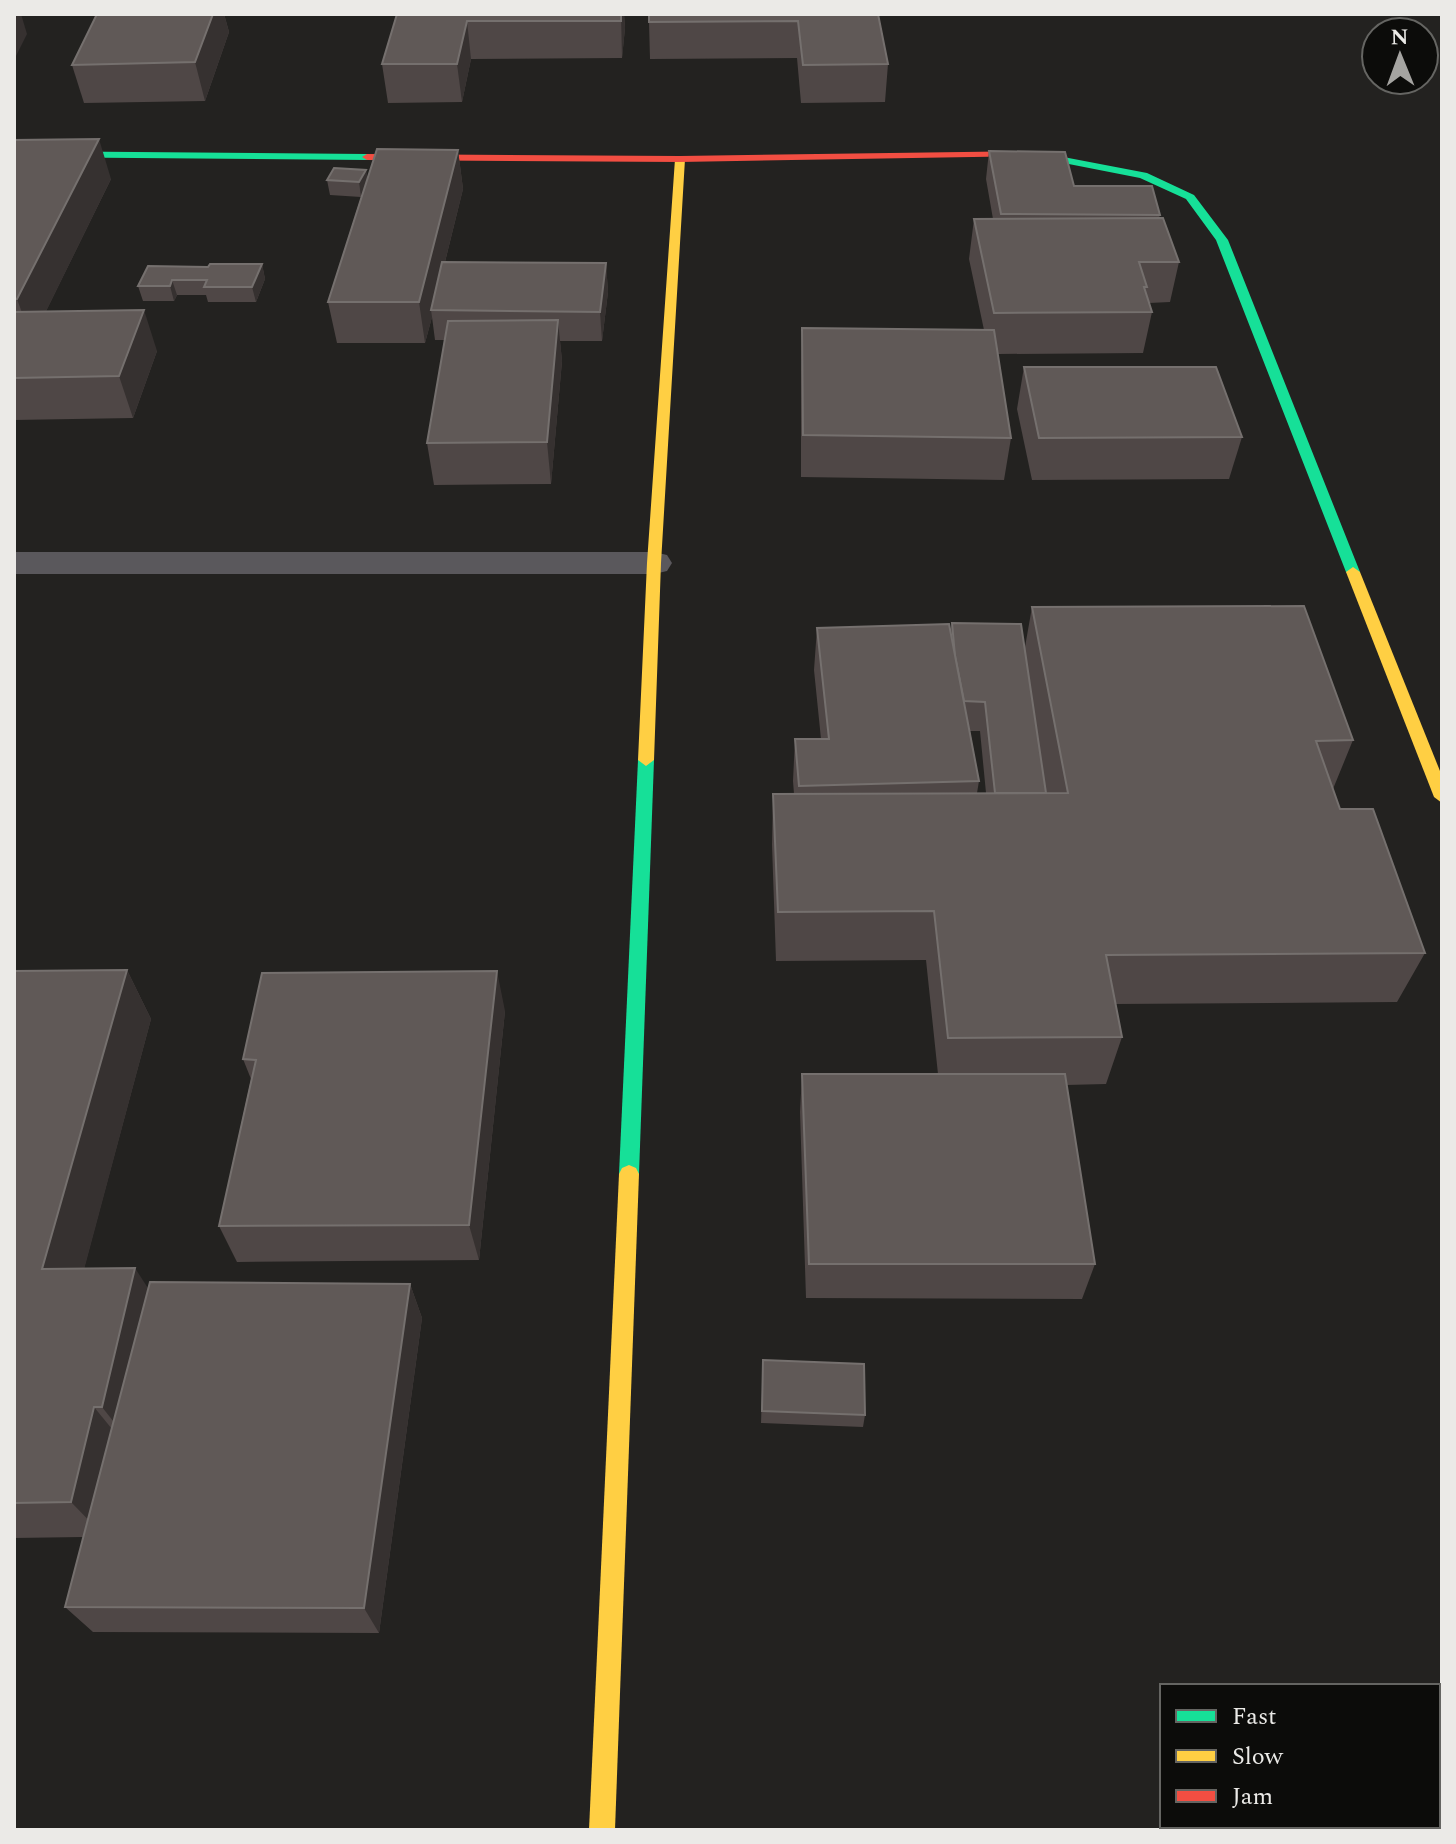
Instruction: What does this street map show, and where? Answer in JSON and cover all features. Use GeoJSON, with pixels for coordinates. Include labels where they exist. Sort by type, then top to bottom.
{"type":"FeatureCollection","features":[{"type":"Feature","properties":{"kind":"street"},"geometry":{"type":"LineString","coordinates":[[14,154],[680,159],[1033,154],[1143,175],[1190,197],[1222,240],[1442,797]]}},
{"type":"Feature","properties":{"kind":"street"},"geometry":{"type":"LineString","coordinates":[[602,1830],[654,563],[680,159]]}},
{"type":"Feature","properties":{"kind":"street"},"geometry":{"type":"LineString","coordinates":[[14,563],[654,563]]}},
{"type":"Feature","properties":{"kind":"building"},"geometry":{"type":"Polygon","coordinates":[[[97,14],[213,14],[195,62],[72,65],[97,14]]]}},
{"type":"Feature","properties":{"kind":"building"},"geometry":{"type":"Polygon","coordinates":[[[397,14],[621,14],[621,21],[467,21],[457,64],[382,64],[397,14]]]}},
{"type":"Feature","properties":{"kind":"building"},"geometry":{"type":"Polygon","coordinates":[[[649,14],[878,14],[888,64],[803,65],[798,21],[649,22],[649,14]]]}},
{"type":"Feature","properties":{"kind":"building"},"geometry":{"type":"Polygon","coordinates":[[[99,139],[17,299],[14,299],[14,140],[99,139]]]}},
{"type":"Feature","properties":{"kind":"building"},"geometry":{"type":"Polygon","coordinates":[[[377,149],[458,150],[419,302],[328,302],[377,149]]]}},
{"type":"Feature","properties":{"kind":"building"},"geometry":{"type":"Polygon","coordinates":[[[989,151],[1065,152],[1074,186],[1152,186],[1160,215],[1001,214],[989,151]]]}},
{"type":"Feature","properties":{"kind":"building"},"geometry":{"type":"Polygon","coordinates":[[[334,168],[366,170],[359,182],[327,180],[334,168]]]}},
{"type":"Feature","properties":{"kind":"building"},"geometry":{"type":"Polygon","coordinates":[[[1163,218],[1179,262],[1139,262],[1152,312],[994,313],[974,219],[1163,218]]]}},
{"type":"Feature","properties":{"kind":"building"},"geometry":{"type":"Polygon","coordinates":[[[442,262],[606,263],[600,312],[431,310],[442,262]]]}},
{"type":"Feature","properties":{"kind":"building"},"geometry":{"type":"Polygon","coordinates":[[[210,264],[262,264],[252,287],[204,287],[207,280],[172,280],[170,286],[138,286],[148,266],[208,267],[210,264]]]}},
{"type":"Feature","properties":{"kind":"building"},"geometry":{"type":"Polygon","coordinates":[[[144,310],[119,376],[14,378],[14,312],[144,310]]]}},
{"type":"Feature","properties":{"kind":"building"},"geometry":{"type":"Polygon","coordinates":[[[558,320],[547,442],[427,443],[448,321],[558,320]]]}},
{"type":"Feature","properties":{"kind":"building"},"geometry":{"type":"Polygon","coordinates":[[[802,328],[994,330],[1011,438],[803,435],[802,328]]]}},
{"type":"Feature","properties":{"kind":"building"},"geometry":{"type":"Polygon","coordinates":[[[1024,367],[1216,367],[1242,437],[1039,438],[1024,367]]]}},
{"type":"Feature","properties":{"kind":"building"},"geometry":{"type":"Polygon","coordinates":[[[1304,606],[1353,740],[1316,741],[1340,809],[1373,809],[1425,953],[1106,955],[1122,1037],[948,1038],[934,911],[778,912],[773,794],[1068,793],[1032,607],[1304,606]]]}},
{"type":"Feature","properties":{"kind":"building"},"geometry":{"type":"Polygon","coordinates":[[[952,623],[1021,624],[1046,793],[995,793],[985,702],[964,701],[952,623]]]}},
{"type":"Feature","properties":{"kind":"building"},"geometry":{"type":"Polygon","coordinates":[[[949,624],[979,781],[799,786],[795,739],[829,739],[817,628],[949,624]]]}},
{"type":"Feature","properties":{"kind":"building"},"geometry":{"type":"Polygon","coordinates":[[[127,970],[42,1269],[135,1268],[102,1407],[94,1407],[71,1502],[14,1503],[14,971],[127,970]]]}},
{"type":"Feature","properties":{"kind":"building"},"geometry":{"type":"Polygon","coordinates":[[[497,971],[469,1225],[219,1226],[256,1060],[243,1059],[262,973],[497,971]]]}},
{"type":"Feature","properties":{"kind":"building"},"geometry":{"type":"Polygon","coordinates":[[[802,1074],[1065,1074],[1095,1264],[809,1264],[802,1074]]]}},
{"type":"Feature","properties":{"kind":"building"},"geometry":{"type":"Polygon","coordinates":[[[150,1282],[410,1284],[364,1608],[65,1607],[150,1282]]]}},
{"type":"Feature","properties":{"kind":"building"},"geometry":{"type":"Polygon","coordinates":[[[763,1360],[864,1364],[865,1415],[762,1411],[763,1360]]]}},
{"type":"Feature","properties":{"kind":"traffic: fast"},"geometry":{"type":"LineString","coordinates":[[14,154],[367,157]]}},
{"type":"Feature","properties":{"kind":"traffic: fast"},"geometry":{"type":"LineString","coordinates":[[1032,154],[1143,175],[1190,197],[1222,240],[1353,572]]}},
{"type":"Feature","properties":{"kind":"traffic: fast"},"geometry":{"type":"LineString","coordinates":[[629,1174],[646,760]]}},
{"type":"Feature","properties":{"kind":"traffic: slow"},"geometry":{"type":"LineString","coordinates":[[646,760],[654,563],[680,159]]}},
{"type":"Feature","properties":{"kind":"traffic: slow"},"geometry":{"type":"LineString","coordinates":[[1353,572],[1442,797]]}},
{"type":"Feature","properties":{"kind":"traffic: slow"},"geometry":{"type":"LineString","coordinates":[[602,1830],[629,1174]]}},
{"type":"Feature","properties":{"kind":"traffic: jam"},"geometry":{"type":"LineString","coordinates":[[367,157],[680,159],[1032,154]]}}]}
